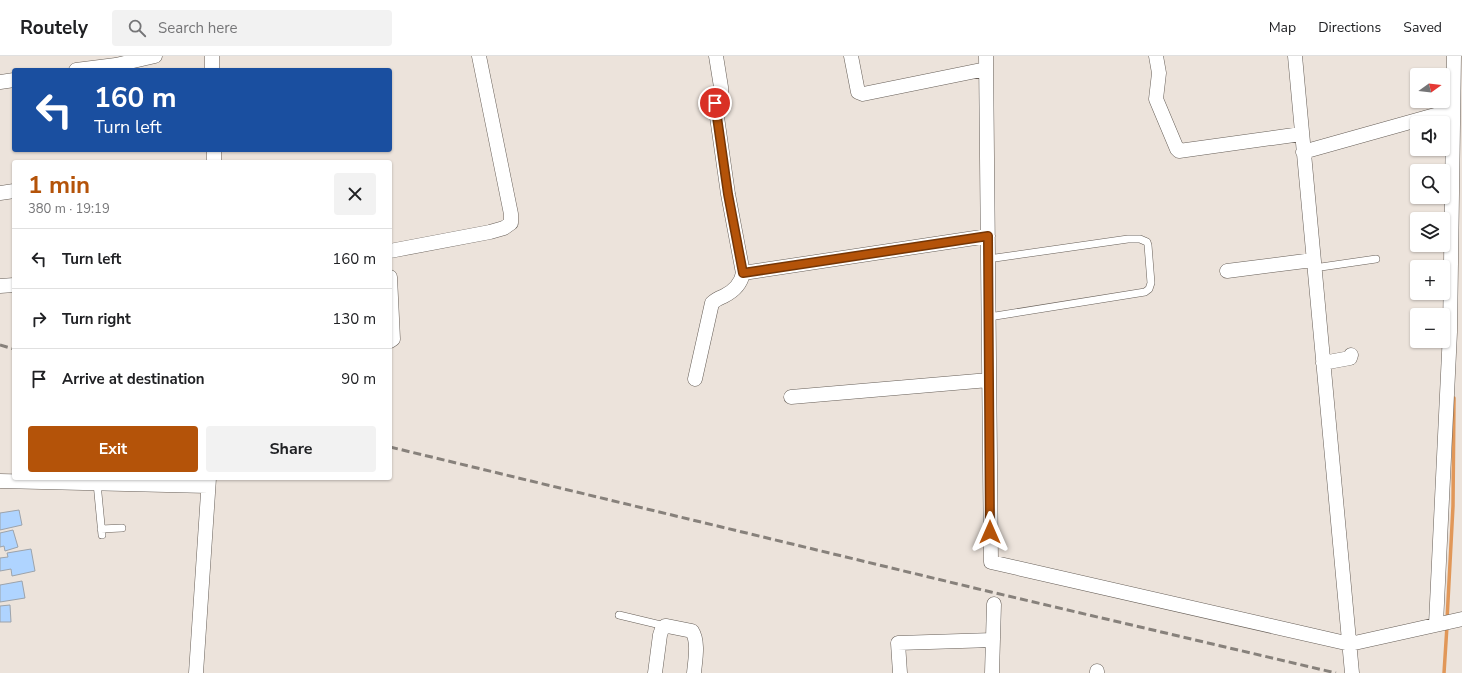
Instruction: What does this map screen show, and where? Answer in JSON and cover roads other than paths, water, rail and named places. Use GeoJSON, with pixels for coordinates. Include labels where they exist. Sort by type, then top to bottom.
{"type":"FeatureCollection","features":[{"type":"Feature","properties":{"kind":"street"},"geometry":{"type":"LineString","coordinates":[[92,68],[116,65],[155,56]]}},
{"type":"Feature","properties":{"kind":"street"},"geometry":{"type":"LineString","coordinates":[[212,56],[212,68]]}},
{"type":"Feature","properties":{"kind":"street"},"geometry":{"type":"LineString","coordinates":[[392,251],[490,232],[504,228],[511,223],[511,214],[479,56]]}},
{"type":"Feature","properties":{"kind":"street"},"geometry":{"type":"LineString","coordinates":[[695,379],[712,303],[717,298],[732,291],[739,285],[743,273],[728,194],[715,103],[721,92],[716,56]]}},
{"type":"Feature","properties":{"kind":"street"},"geometry":{"type":"LineString","coordinates":[[851,56],[858,92],[863,94],[986,63],[991,562],[1350,644],[1462,619]]}},
{"type":"Feature","properties":{"kind":"street"},"geometry":{"type":"LineString","coordinates":[[1156,56],[1159,73],[1156,98],[1177,149],[1180,151],[1301,134]]}},
{"type":"Feature","properties":{"kind":"street"},"geometry":{"type":"LineString","coordinates":[[1295,56],[1301,134],[1352,673]]}},
{"type":"Feature","properties":{"kind":"street"},"geometry":{"type":"LineString","coordinates":[[1440,624],[1450,332],[1454,56]]}},
{"type":"Feature","properties":{"kind":"street"},"geometry":{"type":"LineString","coordinates":[[0,82],[12,80]]}},
{"type":"Feature","properties":{"kind":"street"},"geometry":{"type":"LineString","coordinates":[[1303,152],[1453,110]]}},
{"type":"Feature","properties":{"kind":"street"},"geometry":{"type":"LineString","coordinates":[[0,193],[12,192]]}},
{"type":"Feature","properties":{"kind":"street"},"geometry":{"type":"LineString","coordinates":[[743,273],[988,236]]}},
{"type":"Feature","properties":{"kind":"street"},"geometry":{"type":"LineString","coordinates":[[1227,271],[1314,264]]}},
{"type":"Feature","properties":{"kind":"street"},"geometry":{"type":"LineString","coordinates":[[0,286],[12,285]]}},
{"type":"Feature","properties":{"kind":"street"},"geometry":{"type":"LineString","coordinates":[[392,318],[392,340]]}},
{"type":"Feature","properties":{"kind":"street"},"geometry":{"type":"LineString","coordinates":[[1323,363],[1350,358],[1351,355]]}},
{"type":"Feature","properties":{"kind":"street"},"geometry":{"type":"LineString","coordinates":[[791,397],[990,380]]}},
{"type":"Feature","properties":{"kind":"street"},"geometry":{"type":"LineString","coordinates":[[0,481],[98,483],[124,481],[209,482],[196,673]]}},
{"type":"Feature","properties":{"kind":"street"},"geometry":{"type":"LineString","coordinates":[[992,673],[994,604]]}},
{"type":"Feature","properties":{"kind":"street"},"geometry":{"type":"LineString","coordinates":[[655,673],[660,635],[665,626],[692,631],[694,634],[696,641],[694,673]]}},
{"type":"Feature","properties":{"kind":"street"},"geometry":{"type":"LineString","coordinates":[[900,673],[898,642],[993,640]]}},
{"type":"Feature","properties":{"kind":"lane"},"geometry":{"type":"LineString","coordinates":[[988,259],[1128,239],[1140,239],[1147,242],[1148,245],[1151,283],[1149,289],[1145,292],[989,318]]}},
{"type":"Feature","properties":{"kind":"lane"},"geometry":{"type":"LineString","coordinates":[[1314,264],[1376,259]]}},
{"type":"Feature","properties":{"kind":"lane"},"geometry":{"type":"LineString","coordinates":[[98,483],[102,532],[122,528]]}},
{"type":"Feature","properties":{"kind":"lane"},"geometry":{"type":"LineString","coordinates":[[619,615],[665,626]]}},
{"type":"Feature","properties":{"kind":"waterway"},"geometry":{"type":"LineString","coordinates":[[1447,620],[1453,506],[1454,398]]}},
{"type":"Feature","properties":{"kind":"waterway"},"geometry":{"type":"LineString","coordinates":[[1444,673],[1447,626]]}},
{"type":"Feature","properties":{"kind":"railway"},"geometry":{"type":"LineString","coordinates":[[0,345],[12,348]]}},
{"type":"Feature","properties":{"kind":"railway"},"geometry":{"type":"LineString","coordinates":[[392,447],[991,592],[1336,673]]}}]}
